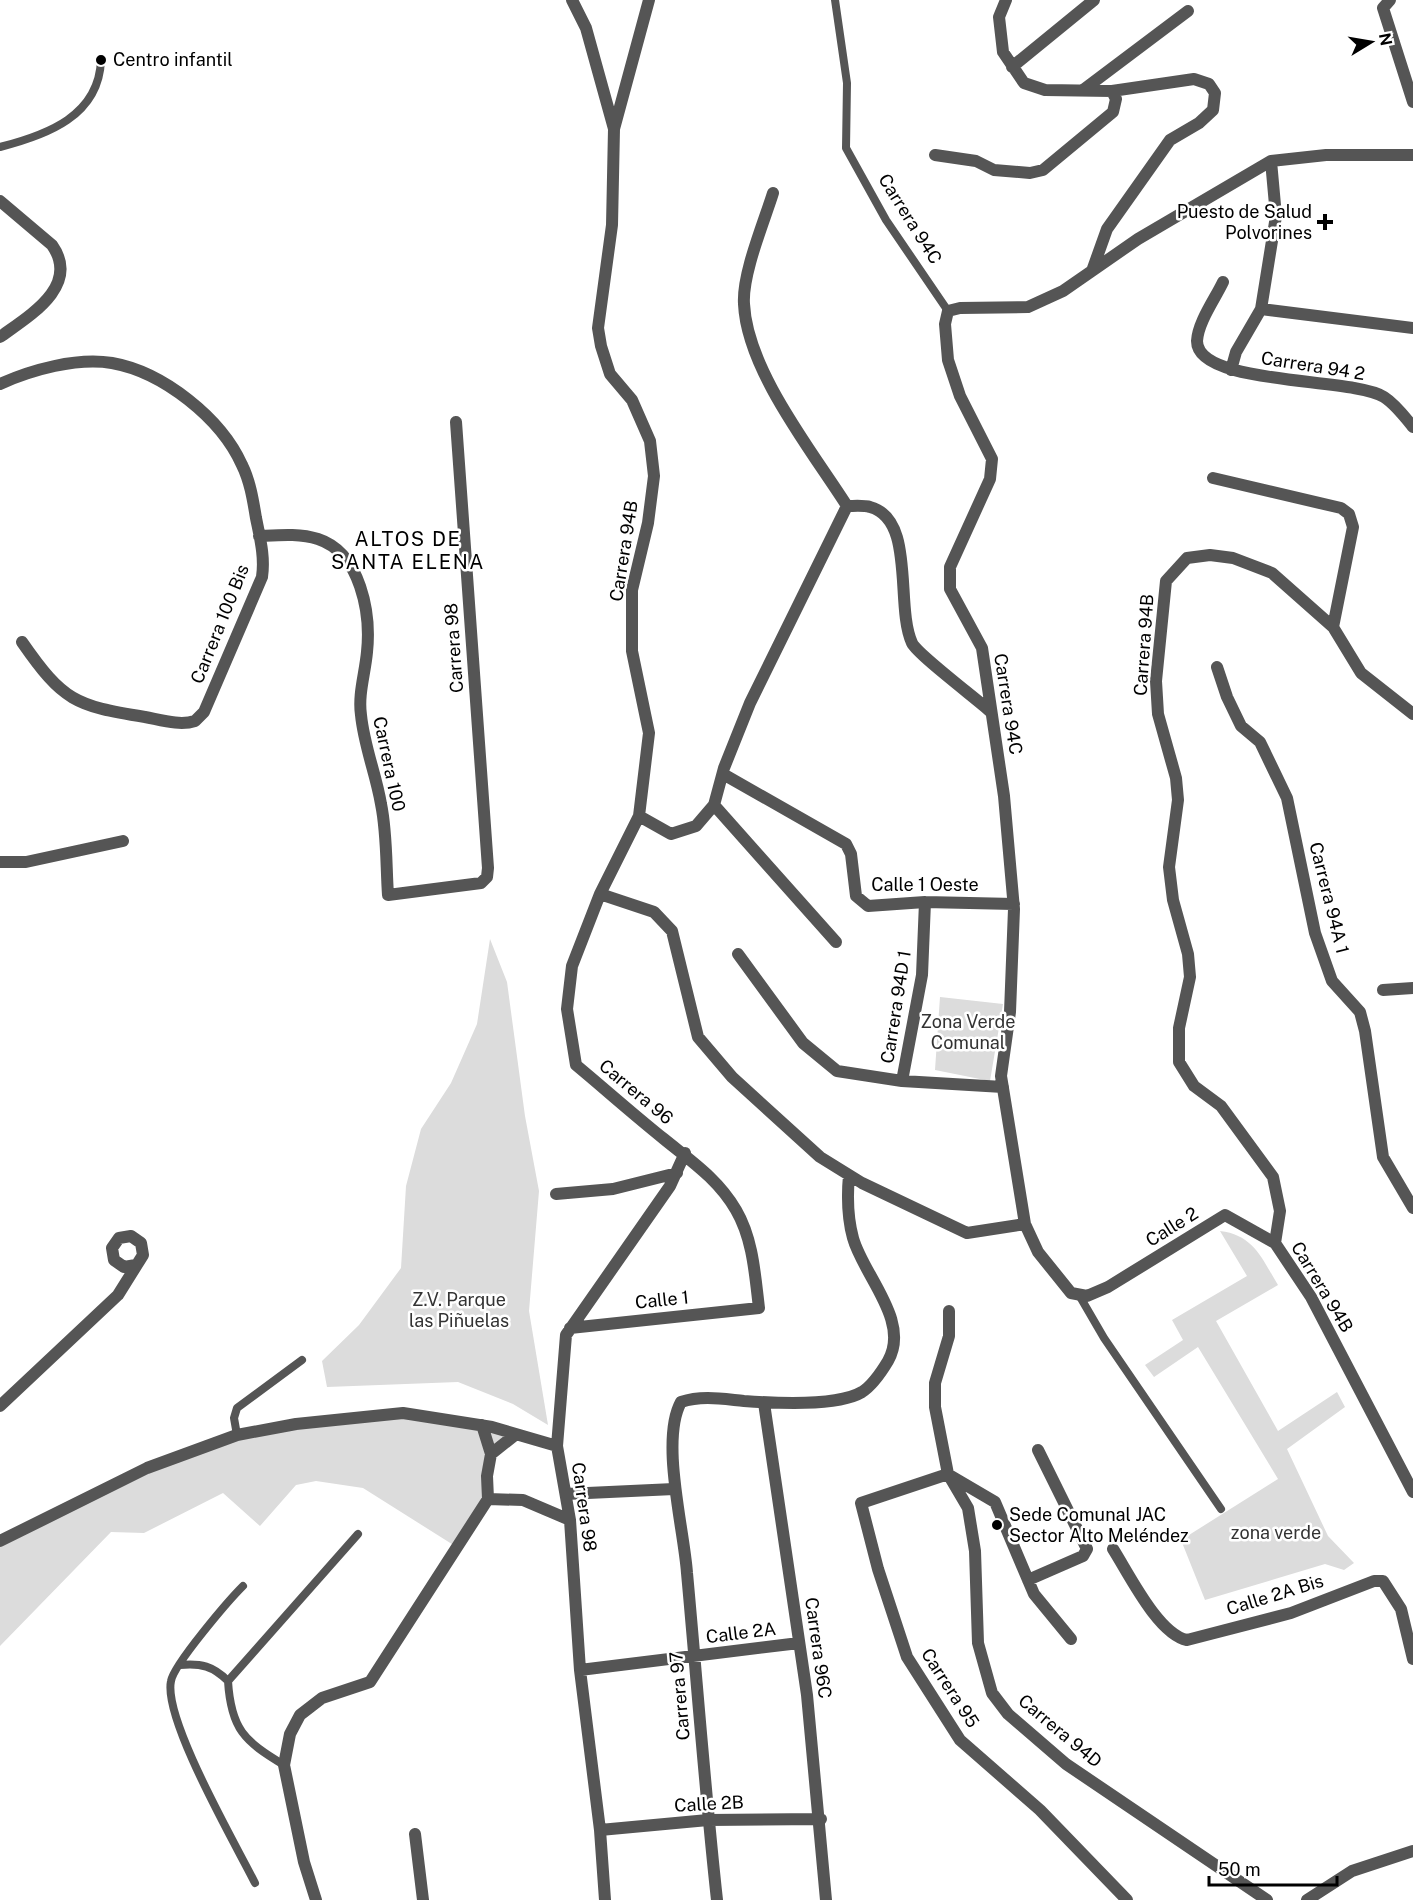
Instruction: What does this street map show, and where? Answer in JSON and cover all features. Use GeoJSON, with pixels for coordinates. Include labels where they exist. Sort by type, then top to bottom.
{"type":"FeatureCollection","features":[{"type":"Feature","properties":{"kind":"street","name":"Carrera 94B"},"geometry":{"type":"LineString","coordinates":[[572,0],[586,28],[614,129],[612,225],[598,328],[610,374],[632,400],[650,441],[654,476],[648,523],[632,590],[632,651],[649,733],[639,816]]}},
{"type":"Feature","properties":{"kind":"street"},"geometry":{"type":"LineString","coordinates":[[614,129],[648,0]]}},
{"type":"Feature","properties":{"kind":"street"},"geometry":{"type":"LineString","coordinates":[[1006,0],[999,17],[1003,52],[1024,83],[1045,90],[1112,91],[1194,79],[1209,84],[1215,93],[1213,110],[1200,123],[1170,140],[1107,229],[1092,271]]}},
{"type":"Feature","properties":{"kind":"street"},"geometry":{"type":"LineString","coordinates":[[1012,68],[1094,0]]}},
{"type":"Feature","properties":{"kind":"street"},"geometry":{"type":"LineString","coordinates":[[1386,4],[1413,102]]}},
{"type":"Feature","properties":{"kind":"street"},"geometry":{"type":"LineString","coordinates":[[1083,90],[1188,11]]}},
{"type":"Feature","properties":{"kind":"street"},"geometry":{"type":"LineString","coordinates":[[935,155],[976,161],[994,171],[1030,173],[1043,170],[1113,112],[1116,99],[1112,91]]}},
{"type":"Feature","properties":{"kind":"street"},"geometry":{"type":"LineString","coordinates":[[948,311],[1028,307],[1063,291],[1137,239],[1271,161],[1326,155],[1413,155]]}},
{"type":"Feature","properties":{"kind":"street"},"geometry":{"type":"LineString","coordinates":[[1231,370],[1236,352],[1261,309],[1276,216],[1271,161]]}},
{"type":"Feature","properties":{"kind":"street"},"geometry":{"type":"LineString","coordinates":[[773,193],[750,267],[744,303],[752,343],[767,379],[847,506]]}},
{"type":"Feature","properties":{"kind":"street"},"geometry":{"type":"LineString","coordinates":[[0,201],[52,245],[57,252],[60,269],[57,287],[48,300],[0,337]]}},
{"type":"Feature","properties":{"kind":"street","name":"Carrera 94 2"},"geometry":{"type":"LineString","coordinates":[[1223,282],[1200,330],[1197,343],[1201,353],[1216,365],[1254,375],[1357,388],[1383,397],[1413,427]]}},
{"type":"Feature","properties":{"kind":"street"},"geometry":{"type":"LineString","coordinates":[[1261,309],[1413,328]]}},
{"type":"Feature","properties":{"kind":"street","name":"Carrera 94C"},"geometry":{"type":"LineString","coordinates":[[948,311],[945,324],[948,360],[960,396],[992,459],[990,479],[950,567],[950,589],[982,648],[1004,796],[1014,904],[1010,1012],[1001,1076],[1025,1224],[1038,1252],[1071,1293],[1083,1295]]}},
{"type":"Feature","properties":{"kind":"street","name":"Carrera 100 Bis"},"geometry":{"type":"LineString","coordinates":[[0,384],[63,366],[102,363],[123,366],[164,385],[203,415],[237,454],[252,493],[263,562],[262,577],[204,712],[195,721],[180,723],[99,710],[82,704],[56,687],[22,642]]}},
{"type":"Feature","properties":{"kind":"street","name":"Carrera 98"},"geometry":{"type":"LineString","coordinates":[[388,895],[476,885],[484,880],[488,872],[456,422]]}},
{"type":"Feature","properties":{"kind":"street"},"geometry":{"type":"LineString","coordinates":[[1213,478],[1341,508],[1349,514],[1353,527],[1333,627],[1361,673],[1413,714]]}},
{"type":"Feature","properties":{"kind":"street"},"geometry":{"type":"LineString","coordinates":[[639,816],[671,834],[696,826],[714,805],[723,774],[750,703],[847,506]]}},
{"type":"Feature","properties":{"kind":"street"},"geometry":{"type":"LineString","coordinates":[[847,506],[870,507],[888,516],[897,532],[905,621],[913,645],[991,712]]}},
{"type":"Feature","properties":{"kind":"street","name":"Carrera 100"},"geometry":{"type":"LineString","coordinates":[[260,536],[292,535],[321,540],[335,548],[347,561],[359,584],[368,638],[360,712],[366,748],[381,804],[388,895]]}},
{"type":"Feature","properties":{"kind":"street","name":"Carrera 94B"},"geometry":{"type":"LineString","coordinates":[[1333,627],[1272,573],[1233,558],[1210,555],[1188,558],[1166,581],[1156,681],[1158,714],[1176,778],[1178,800],[1169,867],[1173,900],[1188,954],[1190,977],[1179,1028],[1179,1062],[1194,1086],[1221,1106],[1273,1177],[1280,1211],[1275,1243],[1311,1297],[1413,1492]]}},
{"type":"Feature","properties":{"kind":"street","name":"Carrera 94A 1"},"geometry":{"type":"LineString","coordinates":[[1217,667],[1227,697],[1241,726],[1260,742],[1287,798],[1315,933],[1332,981],[1360,1012],[1365,1031],[1383,1157],[1413,1208]]}},
{"type":"Feature","properties":{"kind":"street","name":"Calle 1 Oeste"},"geometry":{"type":"LineString","coordinates":[[723,774],[846,844],[851,854],[856,896],[868,906],[925,902],[1014,904]]}},
{"type":"Feature","properties":{"kind":"street"},"geometry":{"type":"LineString","coordinates":[[714,805],[836,942]]}},
{"type":"Feature","properties":{"kind":"street","name":"Carrera 96"},"geometry":{"type":"LineString","coordinates":[[639,816],[600,894],[572,966],[567,1009],[576,1065],[666,1141],[685,1153],[716,1182],[737,1211],[752,1251],[759,1308]]}},
{"type":"Feature","properties":{"kind":"street"},"geometry":{"type":"LineString","coordinates":[[0,862],[26,862],[123,841]]}},
{"type":"Feature","properties":{"kind":"street"},"geometry":{"type":"LineString","coordinates":[[600,894],[654,912],[672,931],[698,1037],[750,1093],[820,1157],[967,1233],[1025,1224]]}},
{"type":"Feature","properties":{"kind":"street","name":"Carrera 94D 1"},"geometry":{"type":"LineString","coordinates":[[902,1081],[922,975],[925,902]]}},
{"type":"Feature","properties":{"kind":"street"},"geometry":{"type":"LineString","coordinates":[[738,954],[803,1043],[837,1071],[902,1081],[1003,1087]]}},
{"type":"Feature","properties":{"kind":"street"},"geometry":{"type":"LineString","coordinates":[[1383,990],[1413,988]]}},
{"type":"Feature","properties":{"kind":"street","name":"Carrera 98"},"geometry":{"type":"LineString","coordinates":[[605,1900],[600,1830],[580,1670],[570,1520],[557,1446],[566,1335],[677,1173],[685,1153]]}},
{"type":"Feature","properties":{"kind":"street"},"geometry":{"type":"LineString","coordinates":[[556,1194],[613,1189],[677,1173]]}},
{"type":"Feature","properties":{"kind":"street","name":"Carrera 97"},"geometry":{"type":"LineString","coordinates":[[717,1900],[708,1820],[687,1564],[674,1490],[675,1413],[681,1402],[696,1397],[764,1403],[840,1400],[862,1392],[882,1372],[894,1351],[894,1329],[854,1240],[846,1205],[849,1174]]}},
{"type":"Feature","properties":{"kind":"street","name":"Calle 2"},"geometry":{"type":"LineString","coordinates":[[1083,1295],[1108,1287],[1225,1215],[1275,1243]]}},
{"type":"Feature","properties":{"kind":"street"},"geometry":{"type":"LineString","coordinates":[[0,1406],[108,1307],[136,1265]]}},
{"type":"Feature","properties":{"kind":"street","name":"Calle 1"},"geometry":{"type":"LineString","coordinates":[[570,1328],[759,1308]]}},
{"type":"Feature","properties":{"kind":"street","name":"Carrera 94D"},"geometry":{"type":"LineString","coordinates":[[949,1311],[949,1336],[935,1383],[935,1407],[948,1474],[968,1508],[975,1551],[978,1642],[982,1666],[992,1693],[1008,1714],[1066,1764],[1267,1900]]}},
{"type":"Feature","properties":{"kind":"street","name":"Carrera 96C"},"geometry":{"type":"LineString","coordinates":[[764,1403],[799,1643],[820,1819],[826,1900]]}},
{"type":"Feature","properties":{"kind":"street"},"geometry":{"type":"LineString","coordinates":[[0,1541],[147,1468],[237,1435],[296,1424],[403,1413],[482,1425],[557,1446]]}},
{"type":"Feature","properties":{"kind":"street"},"geometry":{"type":"LineString","coordinates":[[316,1900],[304,1862],[284,1765],[290,1734],[300,1716],[322,1698],[370,1682],[488,1499],[487,1476],[491,1454],[482,1425]]}},
{"type":"Feature","properties":{"kind":"street"},"geometry":{"type":"LineString","coordinates":[[491,1454],[515,1435]]}},
{"type":"Feature","properties":{"kind":"street"},"geometry":{"type":"LineString","coordinates":[[1028,1580],[1083,1556],[1087,1549],[1038,1450]]}},
{"type":"Feature","properties":{"kind":"street"},"geometry":{"type":"LineString","coordinates":[[948,1474],[995,1502],[1034,1594],[1071,1639]]}},
{"type":"Feature","properties":{"kind":"street","name":"Carrera 95"},"geometry":{"type":"LineString","coordinates":[[948,1474],[861,1503],[878,1569],[907,1657],[960,1740],[1040,1810],[1127,1900]]}},
{"type":"Feature","properties":{"kind":"street"},"geometry":{"type":"LineString","coordinates":[[566,1494],[674,1490]]}},
{"type":"Feature","properties":{"kind":"street"},"geometry":{"type":"LineString","coordinates":[[488,1499],[523,1500],[570,1520]]}},
{"type":"Feature","properties":{"kind":"street","name":"Calle 2A Bis"},"geometry":{"type":"LineString","coordinates":[[1113,1549],[1164,1626],[1176,1638],[1187,1640],[1291,1613],[1374,1581],[1383,1581],[1401,1609],[1413,1659]]}},
{"type":"Feature","properties":{"kind":"street","name":"Calle 2A"},"geometry":{"type":"LineString","coordinates":[[580,1670],[799,1643]]}},
{"type":"Feature","properties":{"kind":"street","name":"Calle 2B"},"geometry":{"type":"LineString","coordinates":[[600,1830],[708,1820],[820,1819]]}},
{"type":"Feature","properties":{"kind":"street"},"geometry":{"type":"LineString","coordinates":[[415,1834],[423,1900]]}},
{"type":"Feature","properties":{"kind":"street"},"geometry":{"type":"LineString","coordinates":[[1307,1900],[1352,1871],[1412,1854]]}},
{"type":"Feature","properties":{"kind":"lane","name":"Carrera 94C"},"geometry":{"type":"LineString","coordinates":[[835,0],[847,83],[846,148],[886,220],[948,311]]}},
{"type":"Feature","properties":{"kind":"lane"},"geometry":{"type":"LineString","coordinates":[[0,147],[40,137],[60,125],[91,99],[100,79],[101,60]]}},
{"type":"Feature","properties":{"kind":"lane"},"geometry":{"type":"LineString","coordinates":[[1083,1295],[1104,1338],[1221,1509]]}},
{"type":"Feature","properties":{"kind":"lane"},"geometry":{"type":"LineString","coordinates":[[237,1435],[234,1418],[237,1408],[302,1360]]}},
{"type":"Feature","properties":{"kind":"lane"},"geometry":{"type":"LineString","coordinates":[[284,1765],[252,1746],[234,1720],[230,1707],[228,1681],[358,1534]]}},
{"type":"Feature","properties":{"kind":"lane"},"geometry":{"type":"LineString","coordinates":[[243,1586],[221,1607],[171,1678],[170,1693],[177,1725],[255,1883]]}},
{"type":"Feature","properties":{"kind":"lane"},"geometry":{"type":"LineString","coordinates":[[180,1665],[208,1666],[228,1681]]}},
{"type":"Feature","properties":{"kind":"green space","name":"Z.V. Parque las Piñuelas"},"geometry":{"type":"Polygon","coordinates":[[[490,939],[507,982],[525,1116],[539,1191],[529,1311],[548,1425],[513,1404],[458,1382],[327,1387],[322,1361],[359,1325],[401,1268],[406,1186],[421,1129],[451,1083],[477,1024],[490,939]]]}},
{"type":"Feature","properties":{"kind":"green space","name":"Zona Verde Comunal"},"geometry":{"type":"Polygon","coordinates":[[[940,997],[1003,1004],[990,1081],[935,1070],[940,997]]]}},
{"type":"Feature","properties":{"kind":"green space","name":"zona verde"},"geometry":{"type":"Polygon","coordinates":[[[1220,1231],[1232,1233],[1249,1243],[1262,1258],[1278,1285],[1216,1321],[1278,1431],[1337,1392],[1345,1407],[1287,1449],[1328,1536],[1354,1563],[1344,1570],[1325,1564],[1205,1600],[1181,1540],[1278,1479],[1198,1347],[1154,1377],[1145,1365],[1183,1340],[1172,1320],[1247,1276],[1220,1231]]]}},
{"type":"Feature","properties":{"kind":"green space"},"geometry":{"type":"Polygon","coordinates":[[[402,1415],[512,1436],[491,1452],[486,1499],[455,1546],[363,1488],[316,1481],[296,1485],[260,1526],[223,1493],[144,1533],[111,1532],[0,1646],[0,1546],[114,1488],[172,1462],[232,1441],[316,1424],[402,1415]]]}},
{"type":"Feature","properties":{"kind":"place","name":"Centro infantil"},"geometry":{"type":"Point","coordinates":[101,60]}},
{"type":"Feature","properties":{"kind":"place","name":"Puesto de Salud Polvorines"},"geometry":{"type":"Point","coordinates":[1325,222]}},
{"type":"Feature","properties":{"kind":"place","name":"Sede Comunal JAC Sector Alto Meléndez"},"geometry":{"type":"Point","coordinates":[997,1525]}},
{"type":"Feature","properties":{"kind":"district","name":"ALTOS DE SANTA ELENA"},"geometry":{"type":"Point","coordinates":[408,550]}}]}
